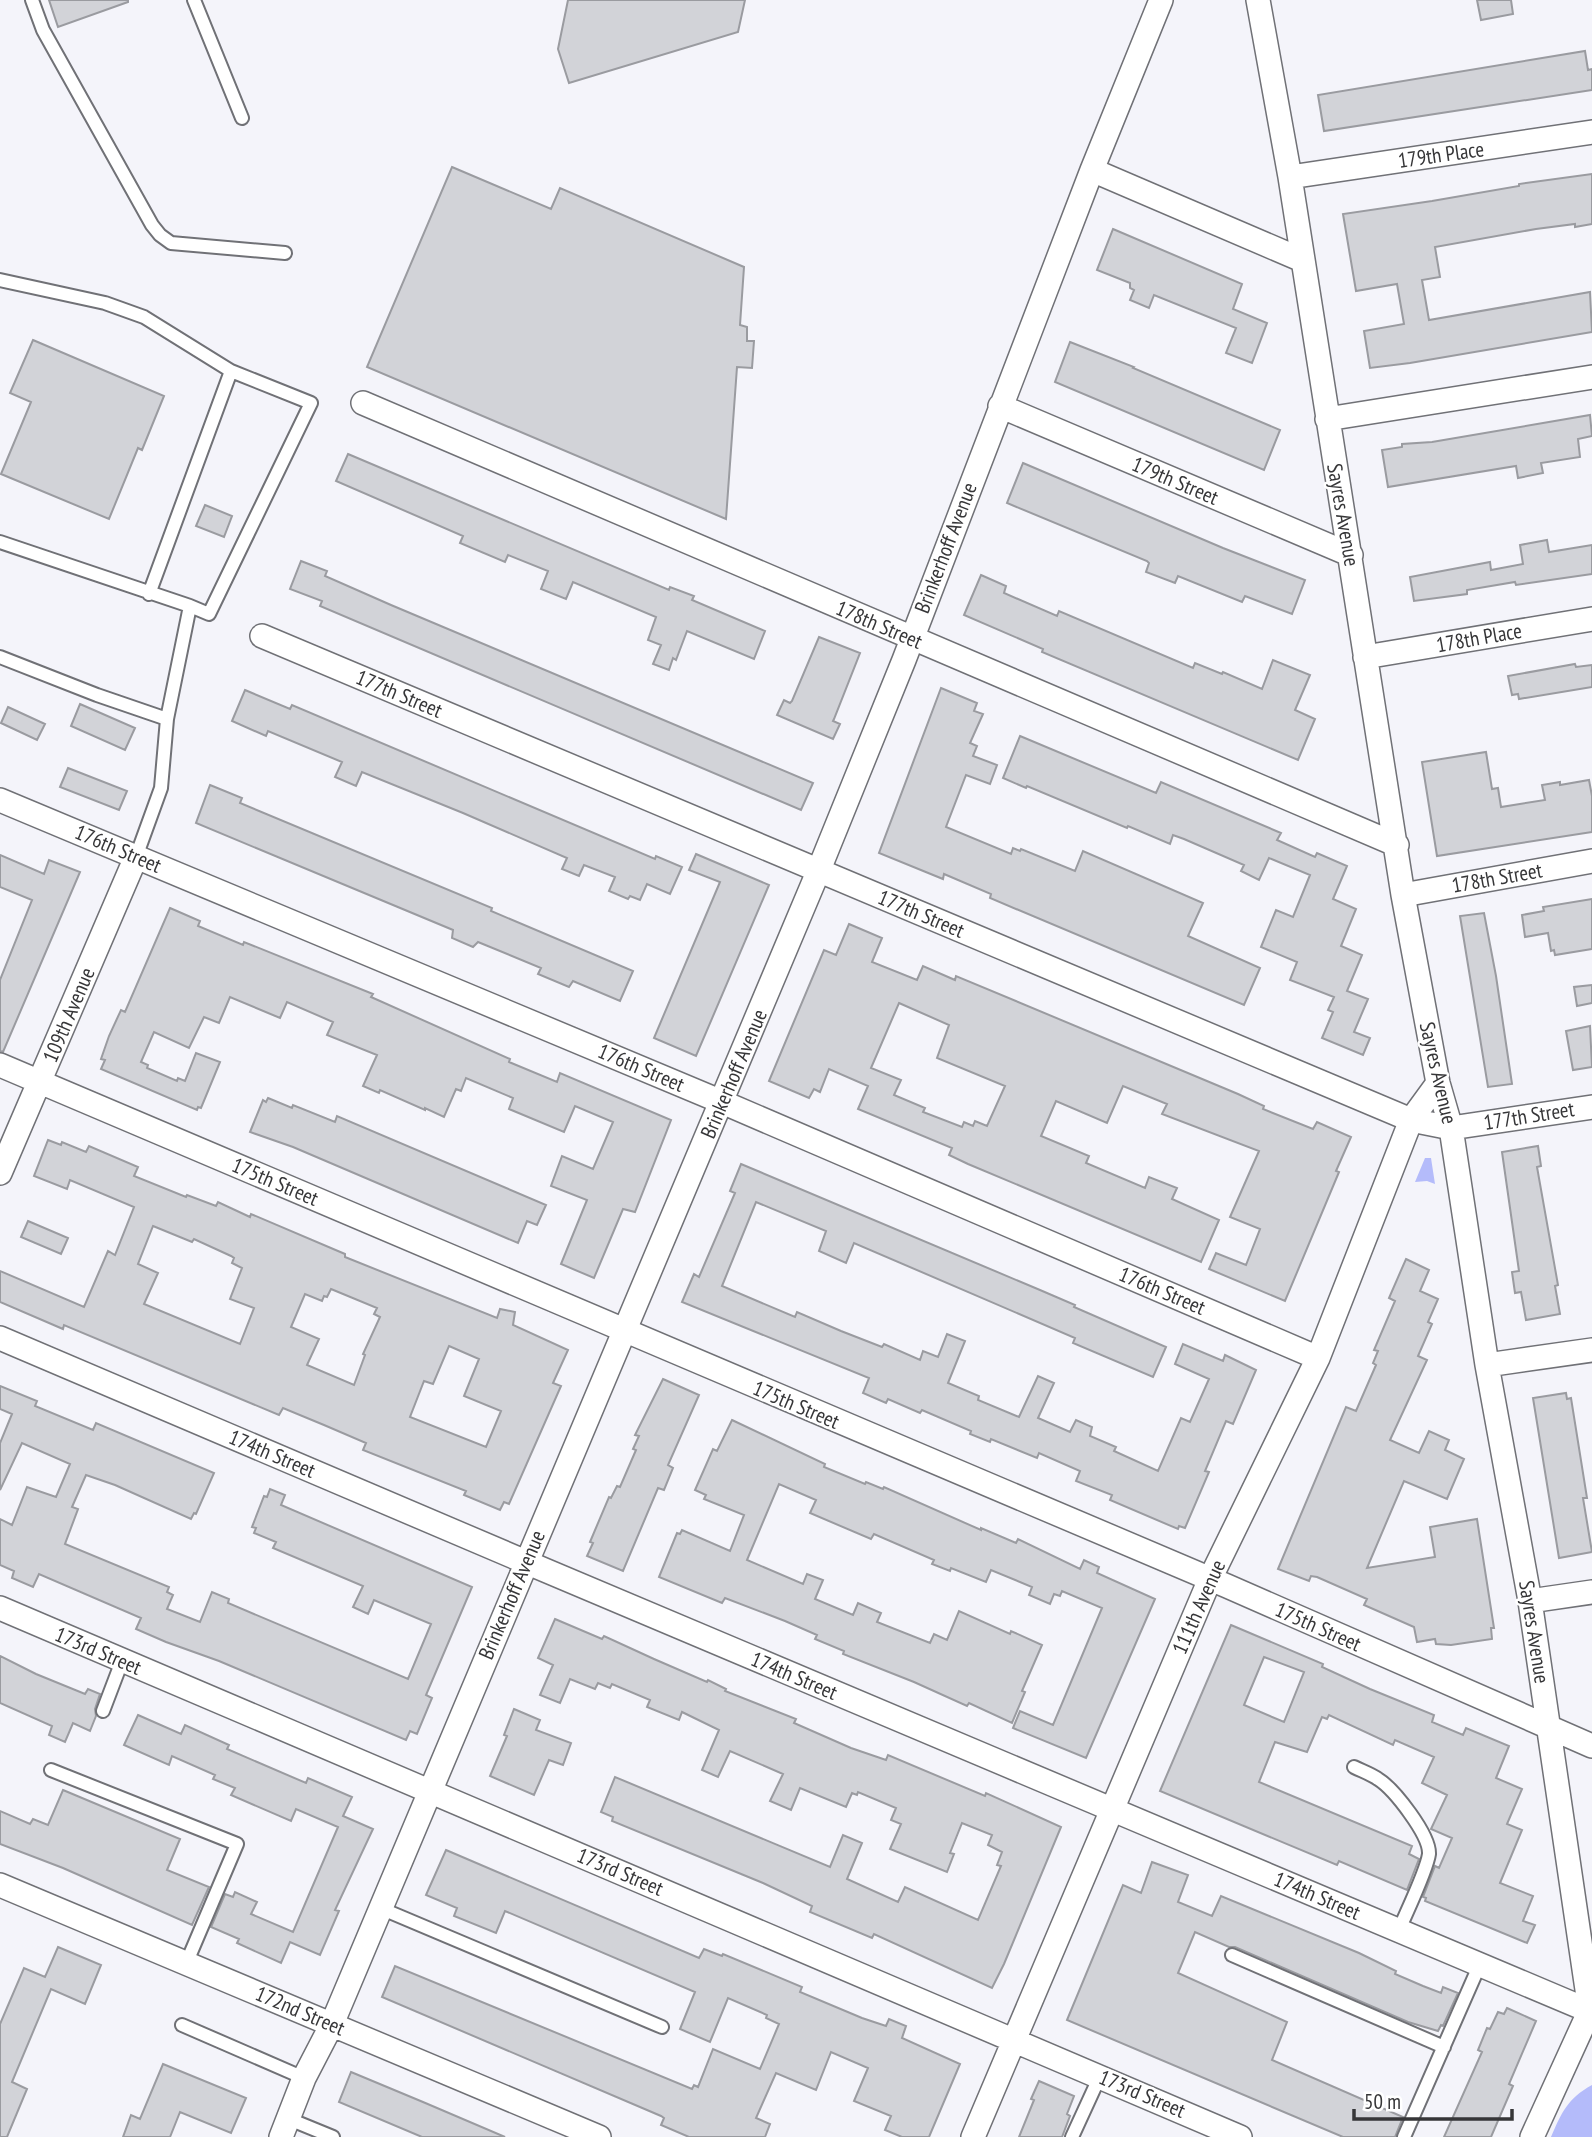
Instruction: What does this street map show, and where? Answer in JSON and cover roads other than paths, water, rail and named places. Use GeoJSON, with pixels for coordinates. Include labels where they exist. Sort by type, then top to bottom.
{"type":"FeatureCollection","features":[{"type":"Feature","properties":{"kind":"street","name":"Brinkerhoff Avenue"},"geometry":{"type":"LineString","coordinates":[[285,2128],[304,2078],[332,2024],[818,872],[912,639],[1091,170],[1161,0]]}},
{"type":"Feature","properties":{"kind":"street","name":"Sayres Avenue"},"geometry":{"type":"LineString","coordinates":[[1258,0],[1290,177],[1403,895],[1438,1083],[1451,1128],[1487,1365],[1530,1601],[1591,2011]]}},
{"type":"Feature","properties":{"kind":"street","name":"179th Place"},"geometry":{"type":"LineString","coordinates":[[1290,177],[1592,132]]}},
{"type":"Feature","properties":{"kind":"street"},"geometry":{"type":"LineString","coordinates":[[1091,170],[1302,260]]}},
{"type":"Feature","properties":{"kind":"street"},"geometry":{"type":"LineString","coordinates":[[1327,419],[1592,377]]}},
{"type":"Feature","properties":{"kind":"street","name":"178th Street"},"geometry":{"type":"LineString","coordinates":[[363,403],[1396,845]]}},
{"type":"Feature","properties":{"kind":"street","name":"179th Street"},"geometry":{"type":"LineString","coordinates":[[1000,407],[1351,555]]}},
{"type":"Feature","properties":{"kind":"street","name":"178th Place"},"geometry":{"type":"LineString","coordinates":[[1365,657],[1592,619]]}},
{"type":"Feature","properties":{"kind":"street","name":"177th Street"},"geometry":{"type":"LineString","coordinates":[[262,636],[1411,1120],[1451,1128],[1592,1107]]}},
{"type":"Feature","properties":{"kind":"street","name":"176th Street"},"geometry":{"type":"LineString","coordinates":[[0,800],[722,1102],[1318,1358]]}},
{"type":"Feature","properties":{"kind":"street","name":"109th Avenue"},"geometry":{"type":"LineString","coordinates":[[0,1173],[136,857]]}},
{"type":"Feature","properties":{"kind":"street","name":"178th Street"},"geometry":{"type":"LineString","coordinates":[[1403,895],[1592,862]]}},
{"type":"Feature","properties":{"kind":"street","name":"175th Street"},"geometry":{"type":"LineString","coordinates":[[0,1065],[1210,1579],[1592,1746]]}},
{"type":"Feature","properties":{"kind":"street","name":"111th Avenue"},"geometry":{"type":"LineString","coordinates":[[973,2137],[1210,1579],[1318,1358],[1411,1120],[1438,1083]]}},
{"type":"Feature","properties":{"kind":"street","name":"174th Street"},"geometry":{"type":"LineString","coordinates":[[0,1338],[1591,2011]]}},
{"type":"Feature","properties":{"kind":"street"},"geometry":{"type":"LineString","coordinates":[[1487,1365],[1592,1350]]}},
{"type":"Feature","properties":{"kind":"street"},"geometry":{"type":"LineString","coordinates":[[1530,1601],[1592,1592]]}},
{"type":"Feature","properties":{"kind":"street","name":"173rd Street"},"geometry":{"type":"LineString","coordinates":[[0,1608],[1240,2137]]}},
{"type":"Feature","properties":{"kind":"street","name":"172nd Street"},"geometry":{"type":"LineString","coordinates":[[0,1885],[599,2137]]}},
{"type":"Feature","properties":{"kind":"street"},"geometry":{"type":"LineString","coordinates":[[1532,2137],[1591,2011]]}},
{"type":"Feature","properties":{"kind":"lane"},"geometry":{"type":"LineString","coordinates":[[32,0],[43,30],[160,235],[171,243],[285,253]]}},
{"type":"Feature","properties":{"kind":"lane"},"geometry":{"type":"LineString","coordinates":[[194,0],[242,118]]}},
{"type":"Feature","properties":{"kind":"lane"},"geometry":{"type":"LineString","coordinates":[[0,280],[105,303],[144,317],[231,371],[311,403],[209,614],[0,542]]}},
{"type":"Feature","properties":{"kind":"lane"},"geometry":{"type":"LineString","coordinates":[[149,594],[231,371]]}},
{"type":"Feature","properties":{"kind":"lane"},"geometry":{"type":"LineString","coordinates":[[136,857],[161,788],[167,719],[190,606]]}},
{"type":"Feature","properties":{"kind":"lane"},"geometry":{"type":"LineString","coordinates":[[0,657],[167,719]]}},
{"type":"Feature","properties":{"kind":"lane"},"geometry":{"type":"LineString","coordinates":[[103,1711],[122,1661]]}},
{"type":"Feature","properties":{"kind":"lane"},"geometry":{"type":"LineString","coordinates":[[1354,1767],[1379,1779],[1422,1832],[1428,1845],[1429,1855],[1399,1930]]}},
{"type":"Feature","properties":{"kind":"lane"},"geometry":{"type":"LineString","coordinates":[[51,1769],[237,1843],[186,1964]]}},
{"type":"Feature","properties":{"kind":"lane"},"geometry":{"type":"LineString","coordinates":[[380,1908],[662,2027]]}},
{"type":"Feature","properties":{"kind":"lane"},"geometry":{"type":"LineString","coordinates":[[1232,1955],[1444,2047]]}},
{"type":"Feature","properties":{"kind":"lane"},"geometry":{"type":"LineString","coordinates":[[1404,2137],[1480,1964]]}},
{"type":"Feature","properties":{"kind":"lane"},"geometry":{"type":"LineString","coordinates":[[181,2025],[304,2078]]}},
{"type":"Feature","properties":{"kind":"lane"},"geometry":{"type":"LineString","coordinates":[[1072,2137],[1100,2076]]}},
{"type":"Feature","properties":{"kind":"lane"},"geometry":{"type":"LineString","coordinates":[[285,2128],[333,2137]]}}]}
